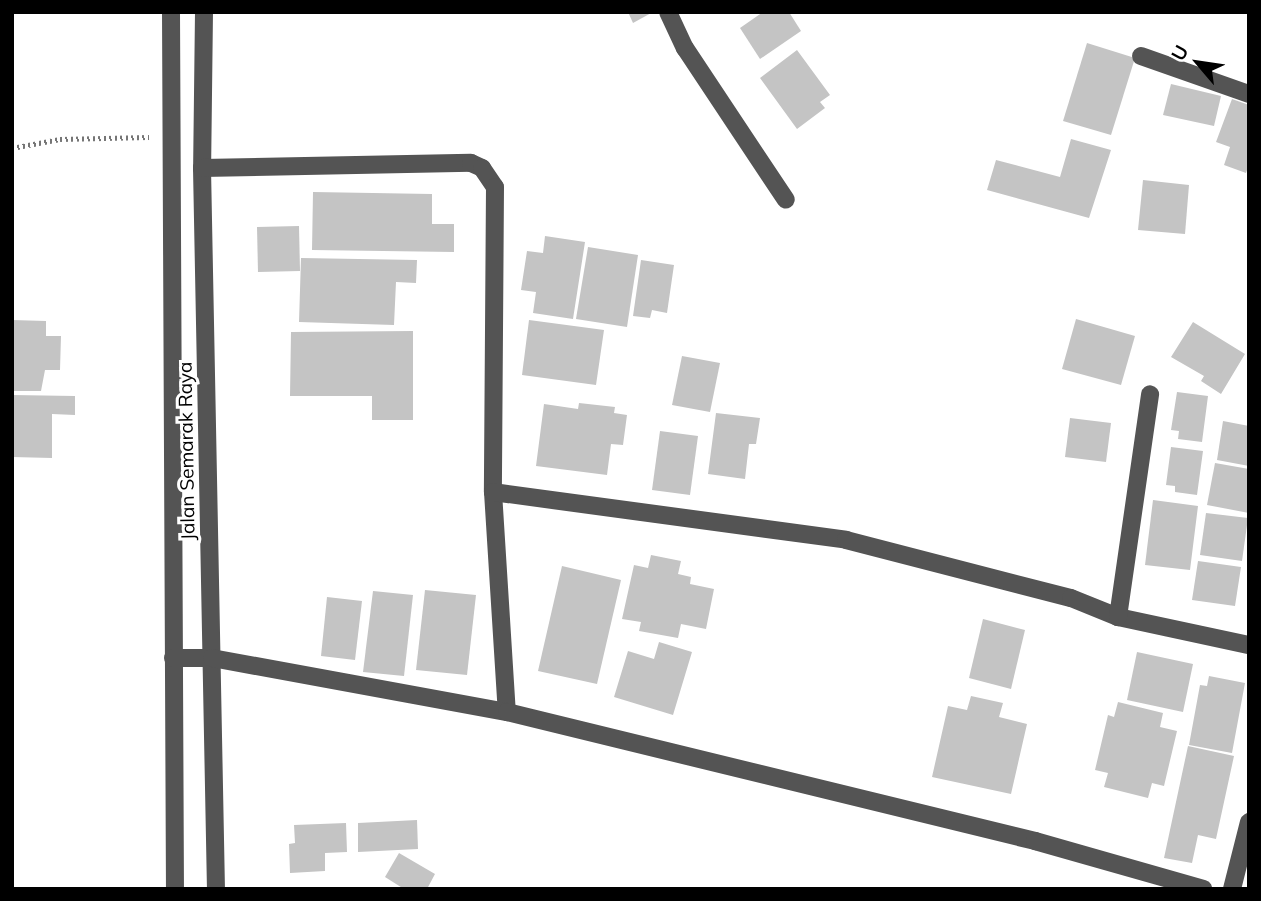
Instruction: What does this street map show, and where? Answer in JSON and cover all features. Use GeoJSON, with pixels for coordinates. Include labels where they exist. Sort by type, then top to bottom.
{"type":"FeatureCollection","features":[{"type":"Feature","properties":{"kind":"street","name":"Jalan Semarak Raya"},"geometry":{"type":"LineString","coordinates":[[171,12],[175,889]]}},
{"type":"Feature","properties":{"kind":"street","name":"Jalan Semarak Raya"},"geometry":{"type":"LineString","coordinates":[[204,12],[202,168],[216,889]]}},
{"type":"Feature","properties":{"kind":"street"},"geometry":{"type":"LineString","coordinates":[[668,12],[685,48],[786,200]]}},
{"type":"Feature","properties":{"kind":"street"},"geometry":{"type":"LineString","coordinates":[[1141,56],[1249,94]]}},
{"type":"Feature","properties":{"kind":"street"},"geometry":{"type":"LineString","coordinates":[[202,168],[471,163],[482,169],[495,187],[493,492],[507,712]]}},
{"type":"Feature","properties":{"kind":"street"},"geometry":{"type":"LineString","coordinates":[[1118,617],[1150,394]]}},
{"type":"Feature","properties":{"kind":"street"},"geometry":{"type":"LineString","coordinates":[[493,492],[846,540],[1071,598],[1118,617],[1249,645]]}},
{"type":"Feature","properties":{"kind":"street"},"geometry":{"type":"LineString","coordinates":[[173,657],[212,658],[507,712],[1035,841],[1203,889]]}},
{"type":"Feature","properties":{"kind":"street"},"geometry":{"type":"LineString","coordinates":[[1232,889],[1249,822]]}},
{"type":"Feature","properties":{"kind":"path"},"geometry":{"type":"LineString","coordinates":[[12,148],[60,139],[170,136]]}},
{"type":"Feature","properties":{"kind":"building"},"geometry":{"type":"Polygon","coordinates":[[[628,12],[653,12],[633,23],[628,12]]]}},
{"type":"Feature","properties":{"kind":"building"},"geometry":{"type":"Polygon","coordinates":[[[763,12],[789,12],[801,31],[760,59],[740,28],[763,12]]]}},
{"type":"Feature","properties":{"kind":"building"},"geometry":{"type":"Polygon","coordinates":[[[1087,43],[1135,58],[1111,135],[1063,121],[1087,43]]]}},
{"type":"Feature","properties":{"kind":"building"},"geometry":{"type":"Polygon","coordinates":[[[797,50],[830,95],[820,102],[825,108],[797,129],[760,78],[797,50]]]}},
{"type":"Feature","properties":{"kind":"building"},"geometry":{"type":"Polygon","coordinates":[[[1171,84],[1221,96],[1214,126],[1163,115],[1171,84]]]}},
{"type":"Feature","properties":{"kind":"building"},"geometry":{"type":"Polygon","coordinates":[[[1232,99],[1249,105],[1249,164],[1246,173],[1224,165],[1230,147],[1216,142],[1232,99]]]}},
{"type":"Feature","properties":{"kind":"building"},"geometry":{"type":"Polygon","coordinates":[[[1071,139],[1111,150],[1089,218],[987,190],[996,160],[1060,177],[1071,139]]]}},
{"type":"Feature","properties":{"kind":"building"},"geometry":{"type":"Polygon","coordinates":[[[1143,180],[1189,185],[1185,234],[1138,230],[1143,180]]]}},
{"type":"Feature","properties":{"kind":"building"},"geometry":{"type":"Polygon","coordinates":[[[313,192],[432,194],[432,224],[454,224],[454,252],[312,250],[313,192]]]}},
{"type":"Feature","properties":{"kind":"building"},"geometry":{"type":"Polygon","coordinates":[[[299,226],[300,271],[258,272],[257,227],[299,226]]]}},
{"type":"Feature","properties":{"kind":"building"},"geometry":{"type":"Polygon","coordinates":[[[545,236],[585,242],[573,319],[533,313],[536,292],[521,290],[527,251],[543,253],[545,236]]]}},
{"type":"Feature","properties":{"kind":"building"},"geometry":{"type":"Polygon","coordinates":[[[588,247],[638,255],[627,327],[576,319],[588,247]]]}},
{"type":"Feature","properties":{"kind":"building"},"geometry":{"type":"Polygon","coordinates":[[[301,258],[417,260],[416,283],[396,282],[394,325],[299,322],[301,258]]]}},
{"type":"Feature","properties":{"kind":"building"},"geometry":{"type":"Polygon","coordinates":[[[641,260],[674,265],[667,313],[652,310],[650,318],[633,316],[641,260]]]}},
{"type":"Feature","properties":{"kind":"building"},"geometry":{"type":"Polygon","coordinates":[[[1076,319],[1135,336],[1121,385],[1062,369],[1076,319]]]}},
{"type":"Feature","properties":{"kind":"building"},"geometry":{"type":"Polygon","coordinates":[[[12,320],[46,321],[46,336],[61,336],[60,370],[45,370],[41,391],[12,391],[12,320]]]}},
{"type":"Feature","properties":{"kind":"building"},"geometry":{"type":"Polygon","coordinates":[[[529,320],[604,330],[596,385],[522,375],[529,320]]]}},
{"type":"Feature","properties":{"kind":"building"},"geometry":{"type":"Polygon","coordinates":[[[1193,322],[1245,354],[1221,394],[1201,381],[1204,376],[1171,357],[1193,322]]]}},
{"type":"Feature","properties":{"kind":"building"},"geometry":{"type":"Polygon","coordinates":[[[413,331],[413,420],[372,420],[372,396],[290,396],[291,332],[413,331]]]}},
{"type":"Feature","properties":{"kind":"building"},"geometry":{"type":"Polygon","coordinates":[[[682,356],[720,363],[710,412],[672,405],[682,356]]]}},
{"type":"Feature","properties":{"kind":"building"},"geometry":{"type":"Polygon","coordinates":[[[1177,392],[1208,396],[1202,442],[1178,439],[1179,431],[1171,430],[1177,392]]]}},
{"type":"Feature","properties":{"kind":"building"},"geometry":{"type":"Polygon","coordinates":[[[12,395],[75,396],[75,415],[52,414],[52,458],[12,457],[12,395]]]}},
{"type":"Feature","properties":{"kind":"building"},"geometry":{"type":"Polygon","coordinates":[[[579,403],[615,407],[614,413],[627,415],[623,445],[611,444],[607,475],[536,466],[544,404],[578,409],[579,403]]]}},
{"type":"Feature","properties":{"kind":"building"},"geometry":{"type":"Polygon","coordinates":[[[716,413],[760,418],[756,444],[749,444],[745,479],[708,474],[716,413]]]}},
{"type":"Feature","properties":{"kind":"building"},"geometry":{"type":"Polygon","coordinates":[[[1070,418],[1111,423],[1106,462],[1065,457],[1070,418]]]}},
{"type":"Feature","properties":{"kind":"building"},"geometry":{"type":"Polygon","coordinates":[[[1223,421],[1249,426],[1249,466],[1217,460],[1223,421]]]}},
{"type":"Feature","properties":{"kind":"building"},"geometry":{"type":"Polygon","coordinates":[[[660,431],[698,436],[690,495],[652,490],[660,431]]]}},
{"type":"Feature","properties":{"kind":"building"},"geometry":{"type":"Polygon","coordinates":[[[1171,447],[1203,451],[1197,495],[1175,492],[1175,486],[1166,485],[1171,447]]]}},
{"type":"Feature","properties":{"kind":"building"},"geometry":{"type":"Polygon","coordinates":[[[1215,463],[1249,469],[1249,513],[1207,505],[1215,463]]]}},
{"type":"Feature","properties":{"kind":"building"},"geometry":{"type":"Polygon","coordinates":[[[1153,500],[1198,506],[1190,570],[1145,565],[1153,500]]]}},
{"type":"Feature","properties":{"kind":"building"},"geometry":{"type":"Polygon","coordinates":[[[1206,513],[1248,518],[1242,561],[1200,555],[1206,513]]]}},
{"type":"Feature","properties":{"kind":"building"},"geometry":{"type":"Polygon","coordinates":[[[651,555],[681,561],[678,574],[691,577],[690,584],[714,589],[706,629],[681,624],[678,638],[639,631],[641,622],[622,619],[634,565],[648,568],[651,555]]]}},
{"type":"Feature","properties":{"kind":"building"},"geometry":{"type":"Polygon","coordinates":[[[1198,561],[1241,567],[1235,606],[1192,600],[1198,561]]]}},
{"type":"Feature","properties":{"kind":"building"},"geometry":{"type":"Polygon","coordinates":[[[562,566],[621,580],[597,684],[538,671],[562,566]]]}},
{"type":"Feature","properties":{"kind":"building"},"geometry":{"type":"Polygon","coordinates":[[[425,590],[476,595],[467,675],[416,670],[425,590]]]}},
{"type":"Feature","properties":{"kind":"building"},"geometry":{"type":"Polygon","coordinates":[[[373,591],[413,595],[404,676],[363,672],[373,591]]]}},
{"type":"Feature","properties":{"kind":"building"},"geometry":{"type":"Polygon","coordinates":[[[327,597],[362,601],[355,660],[321,656],[327,597]]]}},
{"type":"Feature","properties":{"kind":"building"},"geometry":{"type":"Polygon","coordinates":[[[983,619],[1025,630],[1011,689],[969,678],[983,619]]]}},
{"type":"Feature","properties":{"kind":"building"},"geometry":{"type":"Polygon","coordinates":[[[659,642],[692,652],[673,715],[614,697],[628,651],[654,659],[659,642]]]}},
{"type":"Feature","properties":{"kind":"building"},"geometry":{"type":"Polygon","coordinates":[[[1137,652],[1193,664],[1183,712],[1127,700],[1137,652]]]}},
{"type":"Feature","properties":{"kind":"building"},"geometry":{"type":"Polygon","coordinates":[[[1209,676],[1245,683],[1232,753],[1189,745],[1200,685],[1207,686],[1209,676]]]}},
{"type":"Feature","properties":{"kind":"building"},"geometry":{"type":"Polygon","coordinates":[[[971,696],[1003,703],[999,717],[1027,724],[1011,794],[932,777],[948,706],[967,710],[971,696]]]}},
{"type":"Feature","properties":{"kind":"building"},"geometry":{"type":"Polygon","coordinates":[[[1118,702],[1163,713],[1160,727],[1177,731],[1164,786],[1152,783],[1148,798],[1104,787],[1108,773],[1095,770],[1108,715],[1114,717],[1118,702]]]}},
{"type":"Feature","properties":{"kind":"building"},"geometry":{"type":"Polygon","coordinates":[[[1188,746],[1234,756],[1216,839],[1198,835],[1192,863],[1164,858],[1188,746]]]}},
{"type":"Feature","properties":{"kind":"building"},"geometry":{"type":"Polygon","coordinates":[[[417,820],[418,849],[358,852],[358,823],[417,820]]]}},
{"type":"Feature","properties":{"kind":"building"},"geometry":{"type":"Polygon","coordinates":[[[346,823],[347,852],[325,853],[325,871],[290,873],[289,844],[295,843],[294,825],[346,823]]]}},
{"type":"Feature","properties":{"kind":"building"},"geometry":{"type":"Polygon","coordinates":[[[399,853],[435,874],[427,889],[404,889],[385,877],[399,853]]]}}]}
